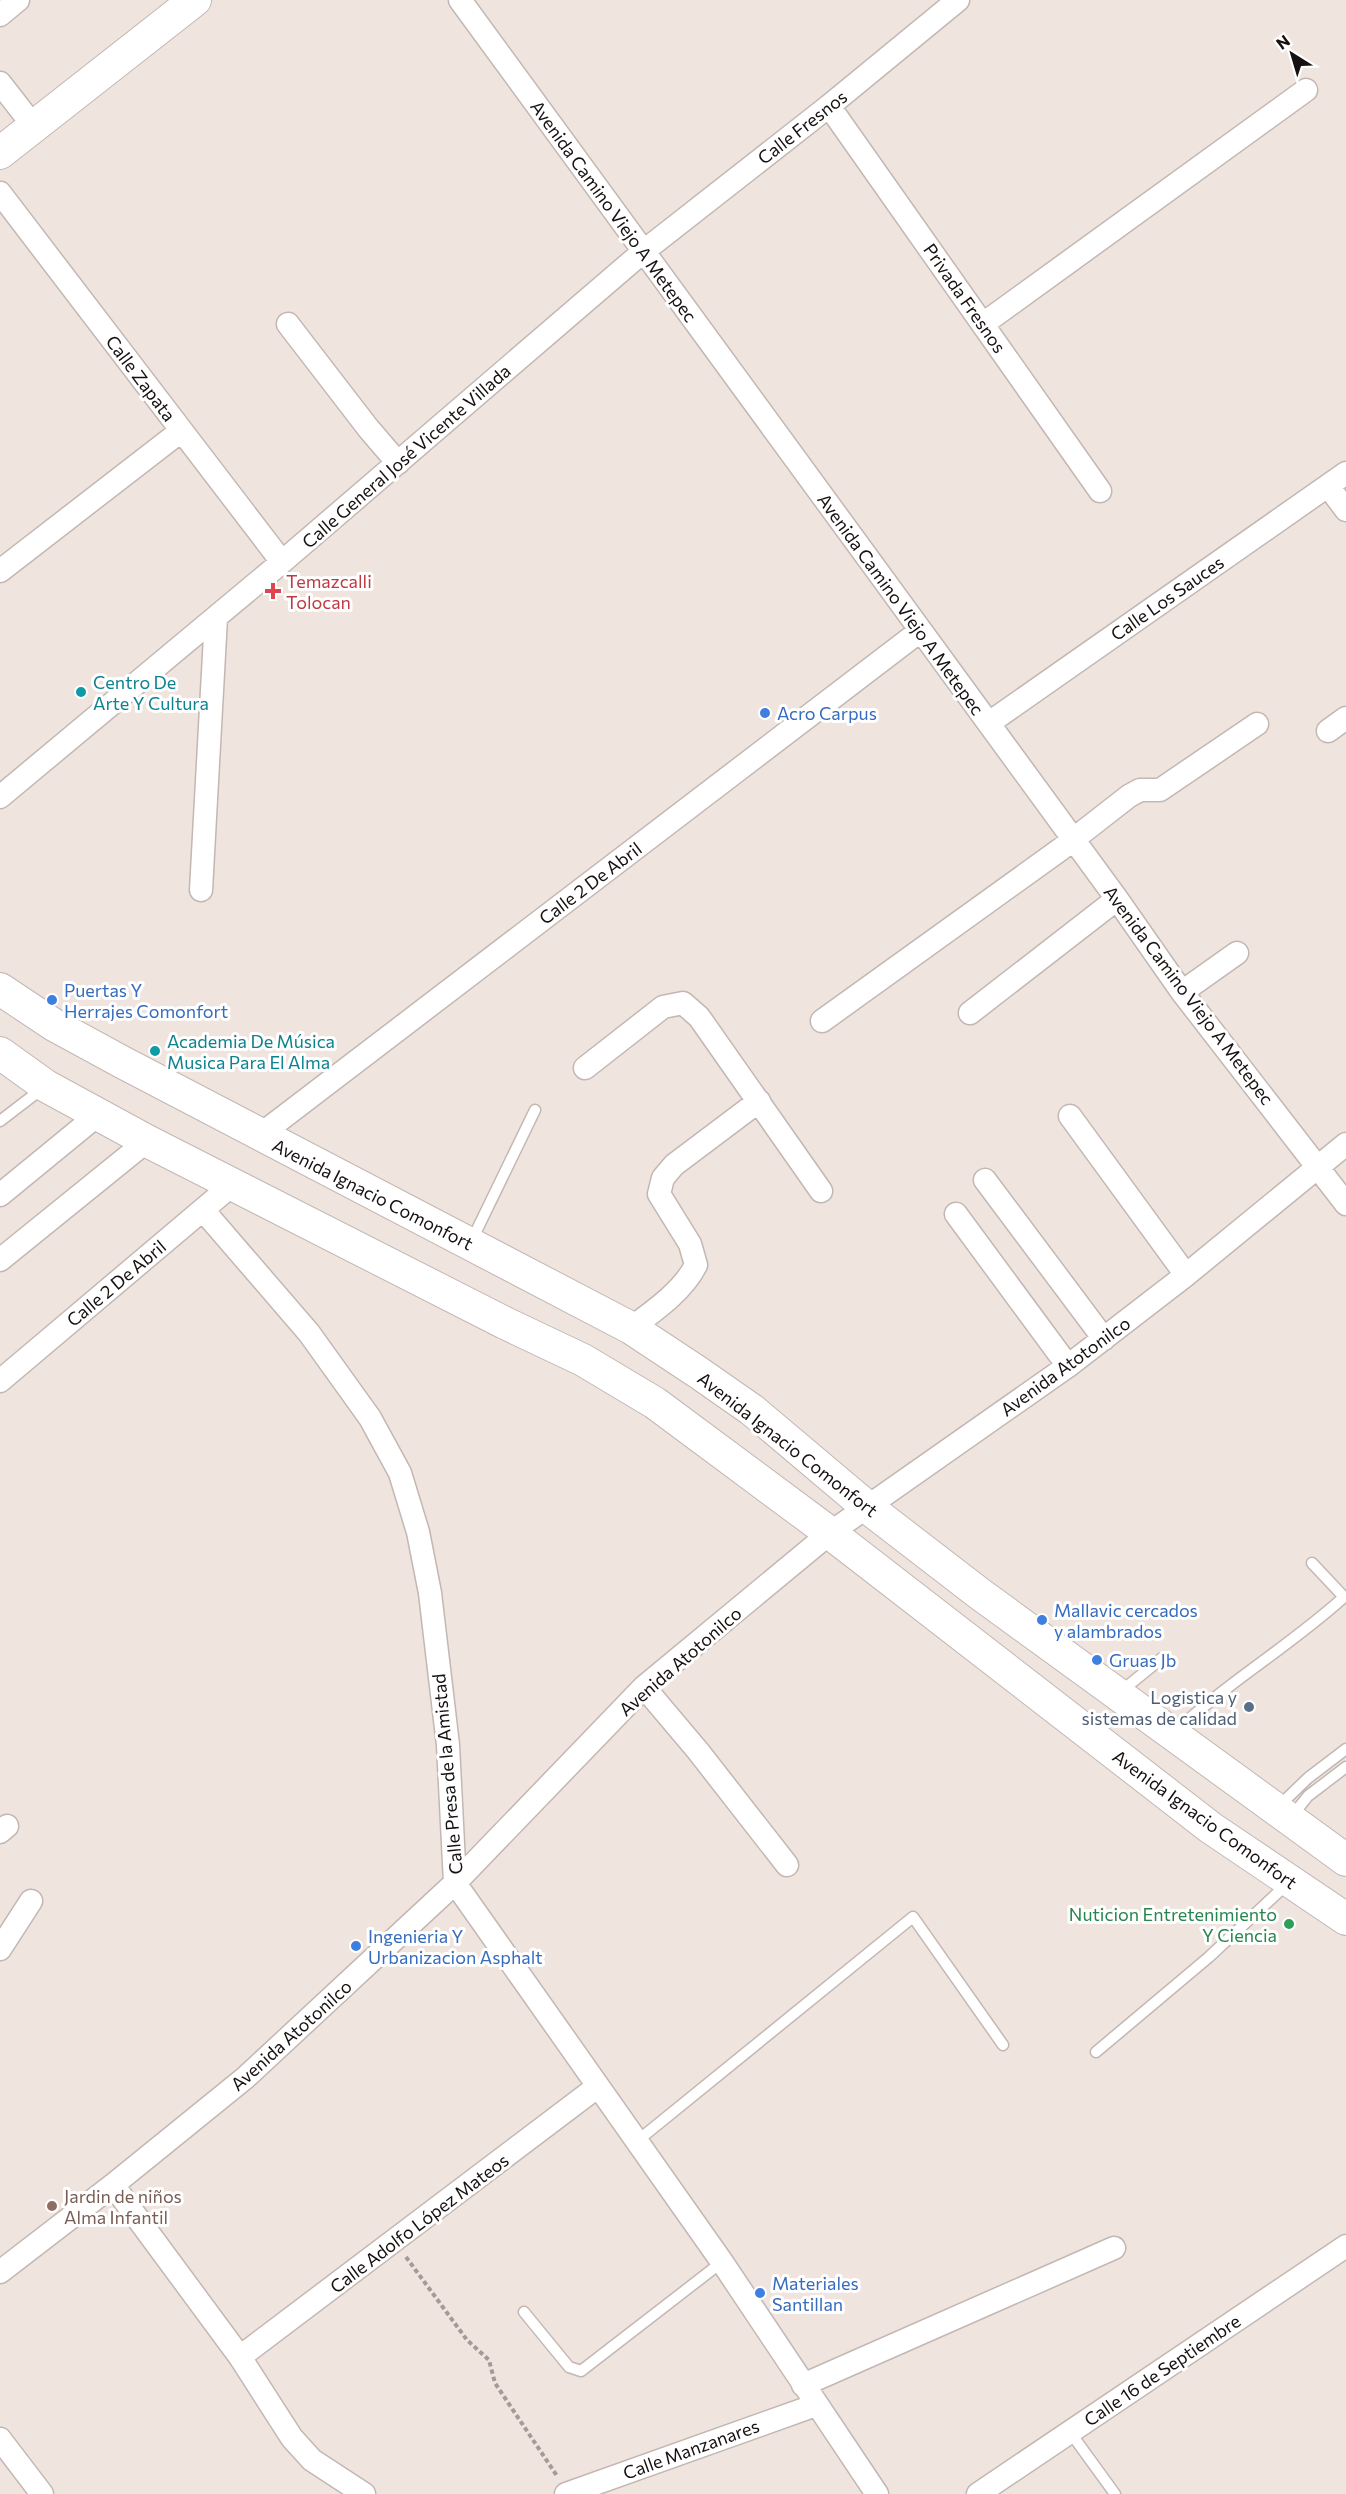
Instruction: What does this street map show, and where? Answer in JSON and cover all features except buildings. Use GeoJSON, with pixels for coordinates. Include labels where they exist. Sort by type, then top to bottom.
{"type":"FeatureCollection","features":[{"type":"Feature","properties":{"kind":"main road"},"geometry":{"type":"LineString","coordinates":[[0,153],[35,128],[195,0]]}},
{"type":"Feature","properties":{"kind":"main road","name":"Avenida Ignacio Comonfort"},"geometry":{"type":"LineString","coordinates":[[0,989],[54,1025],[631,1328],[752,1410],[867,1507],[1117,1695],[1346,1860]]}},
{"type":"Feature","properties":{"kind":"main road","name":"Avenida Ignacio Comonfort"},"geometry":{"type":"LineString","coordinates":[[0,1053],[46,1086],[100,1113],[147,1141],[583,1360],[655,1403],[830,1533],[1210,1828],[1346,1919]]}},
{"type":"Feature","properties":{"kind":"street"},"geometry":{"type":"LineString","coordinates":[[0,15],[18,0]]}},
{"type":"Feature","properties":{"kind":"street","name":"Avenida Camino Viejo A Metepec"},"geometry":{"type":"LineString","coordinates":[[460,0],[989,723],[1182,992],[1346,1204]]}},
{"type":"Feature","properties":{"kind":"street","name":"Calle Fresnos"},"geometry":{"type":"LineString","coordinates":[[644,251],[829,106],[958,0]]}},
{"type":"Feature","properties":{"kind":"street"},"geometry":{"type":"LineString","coordinates":[[0,83],[35,128]]}},
{"type":"Feature","properties":{"kind":"street"},"geometry":{"type":"LineString","coordinates":[[983,324],[1306,90]]}},
{"type":"Feature","properties":{"kind":"street","name":"Privada Fresnos"},"geometry":{"type":"LineString","coordinates":[[829,106],[1100,491]]}},
{"type":"Feature","properties":{"kind":"street","name":"Calle Zapata"},"geometry":{"type":"LineString","coordinates":[[0,193],[282,562]]}},
{"type":"Feature","properties":{"kind":"street","name":"Calle General José Vicente Villada"},"geometry":{"type":"LineString","coordinates":[[0,797],[216,618],[644,251]]}},
{"type":"Feature","properties":{"kind":"street"},"geometry":{"type":"LineString","coordinates":[[288,324],[368,428],[398,463]]}},
{"type":"Feature","properties":{"kind":"street"},"geometry":{"type":"LineString","coordinates":[[0,571],[181,431]]}},
{"type":"Feature","properties":{"kind":"street"},"geometry":{"type":"LineString","coordinates":[[1337,480],[1346,510]]}},
{"type":"Feature","properties":{"kind":"street","name":"Calle Los Sauces"},"geometry":{"type":"LineString","coordinates":[[989,723],[1337,480]]}},
{"type":"Feature","properties":{"kind":"street"},"geometry":{"type":"LineString","coordinates":[[201,890],[216,618]]}},
{"type":"Feature","properties":{"kind":"street","name":"Calle 2 De Abril"},"geometry":{"type":"LineString","coordinates":[[260,1135],[920,631]]}},
{"type":"Feature","properties":{"kind":"street"},"geometry":{"type":"LineString","coordinates":[[822,1021],[1135,792],[1160,790],[1257,724]]}},
{"type":"Feature","properties":{"kind":"street"},"geometry":{"type":"LineString","coordinates":[[970,1013],[1117,899]]}},
{"type":"Feature","properties":{"kind":"street"},"geometry":{"type":"LineString","coordinates":[[1182,992],[1237,953]]}},
{"type":"Feature","properties":{"kind":"street"},"geometry":{"type":"LineString","coordinates":[[585,1068],[663,1007],[683,1003],[699,1017],[821,1191]]}},
{"type":"Feature","properties":{"kind":"street"},"geometry":{"type":"LineString","coordinates":[[631,1328],[656,1310],[683,1284],[696,1265],[690,1244],[659,1194],[663,1178],[674,1166],[759,1101]]}},
{"type":"Feature","properties":{"kind":"street"},"geometry":{"type":"LineString","coordinates":[[0,1195],[100,1113]]}},
{"type":"Feature","properties":{"kind":"street"},"geometry":{"type":"LineString","coordinates":[[1070,1116],[1186,1275]]}},
{"type":"Feature","properties":{"kind":"street"},"geometry":{"type":"LineString","coordinates":[[0,1260],[147,1141]]}},
{"type":"Feature","properties":{"kind":"street","name":"Avenida Atotonilco"},"geometry":{"type":"LineString","coordinates":[[0,2272],[245,2079],[455,1883],[644,1688],[830,1533],[1104,1339],[1346,1144]]}},
{"type":"Feature","properties":{"kind":"street"},"geometry":{"type":"LineString","coordinates":[[985,1180],[1104,1339]]}},
{"type":"Feature","properties":{"kind":"street","name":"Calle 2 De Abril"},"geometry":{"type":"LineString","coordinates":[[0,1381],[232,1185]]}},
{"type":"Feature","properties":{"kind":"street","name":"Calle Presa de la Amistad"},"geometry":{"type":"LineString","coordinates":[[203,1210],[309,1333],[370,1418],[400,1473],[418,1532],[430,1593],[448,1744],[455,1883],[722,2262],[877,2494]]}},
{"type":"Feature","properties":{"kind":"street"},"geometry":{"type":"LineString","coordinates":[[956,1214],[1068,1366]]}},
{"type":"Feature","properties":{"kind":"street"},"geometry":{"type":"LineString","coordinates":[[644,1688],[698,1751],[787,1865]]}},
{"type":"Feature","properties":{"kind":"street"},"geometry":{"type":"LineString","coordinates":[[0,1949],[31,1901]]}},
{"type":"Feature","properties":{"kind":"street","name":"Calle Adolfo López Mateos"},"geometry":{"type":"LineString","coordinates":[[240,2357],[597,2087]]}},
{"type":"Feature","properties":{"kind":"street"},"geometry":{"type":"LineString","coordinates":[[113,2185],[240,2357],[279,2422],[303,2451],[364,2494]]}},
{"type":"Feature","properties":{"kind":"street","name":"Calle 16 de Septiembre"},"geometry":{"type":"LineString","coordinates":[[978,2494],[1346,2246]]}},
{"type":"Feature","properties":{"kind":"street"},"geometry":{"type":"LineString","coordinates":[[803,2385],[1114,2248]]}},
{"type":"Feature","properties":{"kind":"street","name":"Calle Manzanares"},"geometry":{"type":"LineString","coordinates":[[567,2494],[816,2405]]}},
{"type":"Feature","properties":{"kind":"street"},"geometry":{"type":"LineString","coordinates":[[0,2439],[42,2494]]}},
{"type":"Feature","properties":{"kind":"lane"},"geometry":{"type":"LineString","coordinates":[[0,1121],[46,1086]]}},
{"type":"Feature","properties":{"kind":"lane"},"geometry":{"type":"LineString","coordinates":[[470,1244],[535,1110]]}},
{"type":"Feature","properties":{"kind":"lane"},"geometry":{"type":"LineString","coordinates":[[1172,1735],[1197,1711],[1321,1618],[1345,1597],[1312,1563]]}},
{"type":"Feature","properties":{"kind":"lane"},"geometry":{"type":"LineString","coordinates":[[1117,1695],[1162,1658]]}},
{"type":"Feature","properties":{"kind":"lane"},"geometry":{"type":"LineString","coordinates":[[1282,1814],[1308,1778],[1346,1749]]}},
{"type":"Feature","properties":{"kind":"lane"},"geometry":{"type":"LineString","coordinates":[[1282,1814],[1346,1767]]}},
{"type":"Feature","properties":{"kind":"lane"},"geometry":{"type":"LineString","coordinates":[[1096,2052],[1209,1957],[1290,1881]]}},
{"type":"Feature","properties":{"kind":"lane"},"geometry":{"type":"LineString","coordinates":[[636,2142],[913,1917],[1003,2045]]}},
{"type":"Feature","properties":{"kind":"lane"},"geometry":{"type":"LineString","coordinates":[[524,2312],[569,2367],[581,2371],[722,2262]]}},
{"type":"Feature","properties":{"kind":"lane"},"geometry":{"type":"LineString","coordinates":[[1070,2432],[1114,2494]]}},
{"type":"Feature","properties":{"kind":"path"},"geometry":{"type":"LineString","coordinates":[[394,2242],[467,2340],[489,2360],[495,2383],[567,2494]]}},
{"type":"Feature","properties":{"kind":"place","name":"Temazcalli Tolocan"},"geometry":{"type":"Point","coordinates":[273,591]}},
{"type":"Feature","properties":{"kind":"place","name":"Centro De Arte Y Cultura"},"geometry":{"type":"Point","coordinates":[81,692]}},
{"type":"Feature","properties":{"kind":"place","name":"Acro Carpus"},"geometry":{"type":"Point","coordinates":[765,713]}},
{"type":"Feature","properties":{"kind":"place","name":"Puertas Y Herrajes Comonfort"},"geometry":{"type":"Point","coordinates":[52,1000]}},
{"type":"Feature","properties":{"kind":"place","name":"Academia De Música Musica Para El Alma"},"geometry":{"type":"Point","coordinates":[155,1051]}},
{"type":"Feature","properties":{"kind":"place","name":"Mallavic cercados y alambrados"},"geometry":{"type":"Point","coordinates":[1042,1620]}},
{"type":"Feature","properties":{"kind":"place","name":"Gruas Jb"},"geometry":{"type":"Point","coordinates":[1097,1660]}},
{"type":"Feature","properties":{"kind":"place","name":"Logistica y sistemas de calidad"},"geometry":{"type":"Point","coordinates":[1249,1707]}},
{"type":"Feature","properties":{"kind":"place","name":"Nuticion Entretenimiento Y Ciencia"},"geometry":{"type":"Point","coordinates":[1289,1924]}},
{"type":"Feature","properties":{"kind":"place","name":"Ingenieria Y Urbanizacion Asphalt"},"geometry":{"type":"Point","coordinates":[356,1946]}},
{"type":"Feature","properties":{"kind":"place","name":"Jardin de niños Alma Infantil"},"geometry":{"type":"Point","coordinates":[52,2206]}},
{"type":"Feature","properties":{"kind":"place","name":"Materiales Santillan"},"geometry":{"type":"Point","coordinates":[760,2293]}}]}
